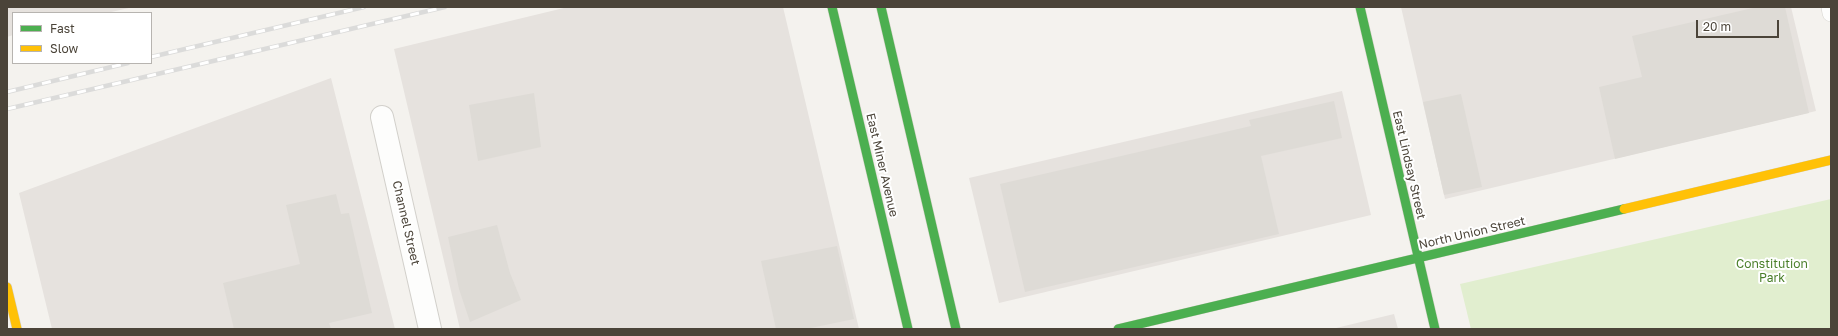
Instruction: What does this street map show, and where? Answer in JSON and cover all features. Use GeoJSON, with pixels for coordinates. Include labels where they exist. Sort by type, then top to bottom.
{"type":"FeatureCollection","features":[{"type":"Feature","properties":{"kind":"street","name":"East Miner Avenue"},"geometry":{"type":"LineString","coordinates":[[832,7],[908,329]]}},
{"type":"Feature","properties":{"kind":"street"},"geometry":{"type":"LineString","coordinates":[[881,7],[956,329]]}},
{"type":"Feature","properties":{"kind":"street","name":"East Lindsay Street"},"geometry":{"type":"LineString","coordinates":[[1360,7],[1435,329]]}},
{"type":"Feature","properties":{"kind":"street","name":"Channel Street"},"geometry":{"type":"LineString","coordinates":[[382,117],[430,329]]}},
{"type":"Feature","properties":{"kind":"street","name":"North Union Street"},"geometry":{"type":"LineString","coordinates":[[1118,329],[1831,160]]}},
{"type":"Feature","properties":{"kind":"street"},"geometry":{"type":"LineString","coordinates":[[7,287],[17,329]]}},
{"type":"Feature","properties":{"kind":"lane"},"geometry":{"type":"LineString","coordinates":[[1830,7],[1831,13]]}},
{"type":"Feature","properties":{"kind":"shaded area"},"geometry":{"type":"Polygon","coordinates":[[[7,7],[133,7],[111,12],[12,12],[12,35],[7,37],[7,7]]]}},
{"type":"Feature","properties":{"kind":"shaded area"},"geometry":{"type":"Polygon","coordinates":[[[568,7],[783,7],[859,329],[460,329],[394,49],[568,7]]]}},
{"type":"Feature","properties":{"kind":"shaded area"},"geometry":{"type":"Polygon","coordinates":[[[1401,7],[1791,7],[1816,111],[1445,199],[1401,7]]]}},
{"type":"Feature","properties":{"kind":"shaded area"},"geometry":{"type":"Polygon","coordinates":[[[331,78],[395,329],[52,329],[19,193],[331,78]]]}},
{"type":"Feature","properties":{"kind":"shaded area"},"geometry":{"type":"Polygon","coordinates":[[[1342,91],[1371,215],[999,303],[969,178],[1342,91]]]}},
{"type":"Feature","properties":{"kind":"shaded area"},"geometry":{"type":"Polygon","coordinates":[[[1394,314],[1398,329],[1332,329],[1394,314]]]}},
{"type":"Feature","properties":{"kind":"green space","name":"Constitution Park"},"geometry":{"type":"Polygon","coordinates":[[[1831,199],[1831,329],[1471,329],[1460,284],[1831,199]]]}},
{"type":"Feature","properties":{"kind":"building"},"geometry":{"type":"Polygon","coordinates":[[[1757,7],[1785,7],[1809,113],[1615,159],[1599,87],[1642,77],[1632,36],[1757,7]]]}},
{"type":"Feature","properties":{"kind":"building"},"geometry":{"type":"Polygon","coordinates":[[[534,93],[541,147],[478,161],[469,105],[534,93]]]}},
{"type":"Feature","properties":{"kind":"building"},"geometry":{"type":"Polygon","coordinates":[[[1461,94],[1482,187],[1444,195],[1423,102],[1461,94]]]}},
{"type":"Feature","properties":{"kind":"building"},"geometry":{"type":"Polygon","coordinates":[[[1334,101],[1342,138],[1261,156],[1279,234],[1025,292],[1000,184],[1251,126],[1249,120],[1334,101]]]}},
{"type":"Feature","properties":{"kind":"building"},"geometry":{"type":"Polygon","coordinates":[[[336,194],[341,214],[349,213],[372,313],[329,323],[331,329],[234,329],[223,283],[300,264],[286,205],[336,194]]]}},
{"type":"Feature","properties":{"kind":"building"},"geometry":{"type":"Polygon","coordinates":[[[497,225],[510,273],[521,300],[470,322],[459,289],[448,237],[497,225]]]}},
{"type":"Feature","properties":{"kind":"building"},"geometry":{"type":"Polygon","coordinates":[[[837,246],[854,319],[806,329],[776,329],[761,261],[837,246]]]}},
{"type":"Feature","properties":{"kind":"railway"},"geometry":{"type":"LineString","coordinates":[[152,57],[364,7]]}},
{"type":"Feature","properties":{"kind":"railway"},"geometry":{"type":"LineString","coordinates":[[7,109],[445,7]]}},
{"type":"Feature","properties":{"kind":"railway"},"geometry":{"type":"LineString","coordinates":[[7,92],[124,64]]}},
{"type":"Feature","properties":{"kind":"traffic: fast"},"geometry":{"type":"LineString","coordinates":[[832,7],[908,329]]}},
{"type":"Feature","properties":{"kind":"traffic: fast"},"geometry":{"type":"LineString","coordinates":[[881,7],[956,329]]}},
{"type":"Feature","properties":{"kind":"traffic: fast"},"geometry":{"type":"LineString","coordinates":[[1360,7],[1435,329]]}},
{"type":"Feature","properties":{"kind":"traffic: fast"},"geometry":{"type":"LineString","coordinates":[[1118,329],[1624,209]]}},
{"type":"Feature","properties":{"kind":"traffic: slow"},"geometry":{"type":"LineString","coordinates":[[1624,209],[1831,160]]}},
{"type":"Feature","properties":{"kind":"traffic: slow"},"geometry":{"type":"LineString","coordinates":[[7,287],[17,329]]}}]}
